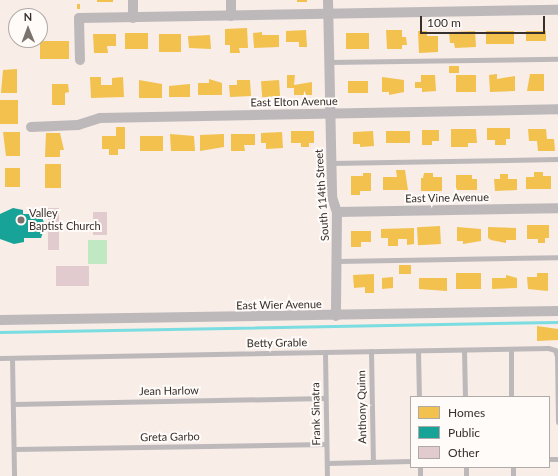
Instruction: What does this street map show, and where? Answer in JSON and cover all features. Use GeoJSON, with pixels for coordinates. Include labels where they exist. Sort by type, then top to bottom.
{"type":"FeatureCollection","features":[{"type":"Feature","properties":{"kind":"street"},"geometry":{"type":"LineString","coordinates":[[133,0],[133,18]]}},
{"type":"Feature","properties":{"kind":"street"},"geometry":{"type":"LineString","coordinates":[[231,0],[231,16]]}},
{"type":"Feature","properties":{"kind":"street","name":"South 114th Street"},"geometry":{"type":"LineString","coordinates":[[328,0],[329,113],[332,197],[337,212],[338,261],[336,316]]}},
{"type":"Feature","properties":{"kind":"street"},"geometry":{"type":"LineString","coordinates":[[80,60],[79,18],[558,10]]}},
{"type":"Feature","properties":{"kind":"street","name":"East Elton Avenue"},"geometry":{"type":"LineString","coordinates":[[31,127],[78,125],[100,118],[558,109]]}},
{"type":"Feature","properties":{"kind":"street","name":"East Vine Avenue"},"geometry":{"type":"LineString","coordinates":[[337,212],[558,208]]}},
{"type":"Feature","properties":{"kind":"street","name":"East Wier Avenue"},"geometry":{"type":"LineString","coordinates":[[0,320],[336,316],[558,311]]}},
{"type":"Feature","properties":{"kind":"lane"},"geometry":{"type":"LineString","coordinates":[[329,62],[558,59]]}},
{"type":"Feature","properties":{"kind":"lane"},"geometry":{"type":"LineString","coordinates":[[331,163],[558,159]]}},
{"type":"Feature","properties":{"kind":"lane"},"geometry":{"type":"LineString","coordinates":[[338,261],[558,257]]}},
{"type":"Feature","properties":{"kind":"lane"},"geometry":{"type":"LineString","coordinates":[[511,349],[512,396]]}},
{"type":"Feature","properties":{"kind":"lane"},"geometry":{"type":"LineString","coordinates":[[418,350],[419,396]]}},
{"type":"Feature","properties":{"kind":"lane","name":"Betty Grable"},"geometry":{"type":"LineString","coordinates":[[0,358],[418,350],[555,350],[558,422]]}},
{"type":"Feature","properties":{"kind":"lane"},"geometry":{"type":"LineString","coordinates":[[464,350],[465,396]]}},
{"type":"Feature","properties":{"kind":"lane","name":"Frank Sinatra"},"geometry":{"type":"LineString","coordinates":[[324,352],[327,476]]}},
{"type":"Feature","properties":{"kind":"lane","name":"Anthony Quinn"},"geometry":{"type":"LineString","coordinates":[[371,352],[373,462]]}},
{"type":"Feature","properties":{"kind":"lane"},"geometry":{"type":"LineString","coordinates":[[12,358],[14,476]]}},
{"type":"Feature","properties":{"kind":"lane","name":"Jean Harlow"},"geometry":{"type":"LineString","coordinates":[[13,404],[325,398]]}},
{"type":"Feature","properties":{"kind":"lane","name":"Greta Garbo"},"geometry":{"type":"LineString","coordinates":[[14,449],[326,444]]}},
{"type":"Feature","properties":{"kind":"lane"},"geometry":{"type":"LineString","coordinates":[[327,463],[410,461]]}},
{"type":"Feature","properties":{"kind":"green space"},"geometry":{"type":"Polygon","coordinates":[[[88,240],[107,240],[107,264],[88,264],[88,240]]]}},
{"type":"Feature","properties":{"kind":"building: Homes"},"geometry":{"type":"Polygon","coordinates":[[[97,0],[113,0],[113,2],[97,2],[97,0]]]}},
{"type":"Feature","properties":{"kind":"building: Homes"},"geometry":{"type":"Polygon","coordinates":[[[297,0],[307,0],[307,2],[297,2],[297,0]]]}},
{"type":"Feature","properties":{"kind":"building: Homes"},"geometry":{"type":"Polygon","coordinates":[[[77,4],[80,4],[80,9],[77,9],[77,4]]]}},
{"type":"Feature","properties":{"kind":"building: Homes"},"geometry":{"type":"Polygon","coordinates":[[[247,28],[248,48],[239,48],[240,53],[230,53],[230,45],[225,45],[225,29],[247,28]]]}},
{"type":"Feature","properties":{"kind":"building: Homes"},"geometry":{"type":"Polygon","coordinates":[[[306,30],[307,47],[299,47],[299,42],[286,42],[286,31],[306,30]]]}},
{"type":"Feature","properties":{"kind":"building: Homes"},"geometry":{"type":"Polygon","coordinates":[[[386,30],[402,30],[402,37],[406,37],[407,45],[402,45],[402,49],[387,49],[386,30]]]}},
{"type":"Feature","properties":{"kind":"building: Homes"},"geometry":{"type":"Polygon","coordinates":[[[418,31],[427,31],[427,36],[438,36],[438,52],[419,53],[418,31]]]}},
{"type":"Feature","properties":{"kind":"building: Homes"},"geometry":{"type":"Polygon","coordinates":[[[475,31],[476,47],[455,48],[454,43],[450,43],[449,32],[475,31]]]}},
{"type":"Feature","properties":{"kind":"building: Homes"},"geometry":{"type":"Polygon","coordinates":[[[486,31],[514,31],[514,44],[486,44],[486,31]]]}},
{"type":"Feature","properties":{"kind":"building: Homes"},"geometry":{"type":"Polygon","coordinates":[[[526,31],[546,31],[546,41],[526,41],[526,31]]]}},
{"type":"Feature","properties":{"kind":"building: Homes"},"geometry":{"type":"Polygon","coordinates":[[[262,32],[262,35],[279,35],[279,47],[254,48],[253,33],[262,32]]]}},
{"type":"Feature","properties":{"kind":"building: Homes"},"geometry":{"type":"Polygon","coordinates":[[[125,33],[148,33],[148,49],[125,49],[125,33]]]}},
{"type":"Feature","properties":{"kind":"building: Homes"},"geometry":{"type":"Polygon","coordinates":[[[346,33],[369,33],[369,49],[346,49],[346,33]]]}},
{"type":"Feature","properties":{"kind":"building: Homes"},"geometry":{"type":"Polygon","coordinates":[[[93,34],[116,34],[116,46],[107,46],[108,53],[94,53],[93,34]]]}},
{"type":"Feature","properties":{"kind":"building: Homes"},"geometry":{"type":"Polygon","coordinates":[[[159,34],[181,34],[181,52],[159,52],[159,34]]]}},
{"type":"Feature","properties":{"kind":"building: Homes"},"geometry":{"type":"Polygon","coordinates":[[[210,35],[211,49],[189,48],[188,36],[210,35]]]}},
{"type":"Feature","properties":{"kind":"building: Homes"},"geometry":{"type":"Polygon","coordinates":[[[48,41],[69,41],[69,59],[40,59],[40,48],[48,48],[48,41]]]}},
{"type":"Feature","properties":{"kind":"building: Homes"},"geometry":{"type":"Polygon","coordinates":[[[449,66],[459,66],[459,73],[449,73],[449,66]]]}},
{"type":"Feature","properties":{"kind":"building: Homes"},"geometry":{"type":"Polygon","coordinates":[[[17,69],[17,93],[1,93],[3,70],[17,69]]]}},
{"type":"Feature","properties":{"kind":"building: Homes"},"geometry":{"type":"Polygon","coordinates":[[[497,74],[497,79],[515,76],[515,91],[490,92],[489,75],[497,74]]]}},
{"type":"Feature","properties":{"kind":"building: Homes"},"geometry":{"type":"Polygon","coordinates":[[[530,74],[544,74],[544,91],[527,91],[530,74]]]}},
{"type":"Feature","properties":{"kind":"building: Homes"},"geometry":{"type":"Polygon","coordinates":[[[287,75],[295,75],[294,85],[312,82],[312,95],[294,95],[294,88],[287,88],[287,75]]]}},
{"type":"Feature","properties":{"kind":"building: Homes"},"geometry":{"type":"Polygon","coordinates":[[[421,75],[435,75],[436,91],[422,92],[422,88],[415,88],[415,82],[421,82],[421,75]]]}},
{"type":"Feature","properties":{"kind":"building: Homes"},"geometry":{"type":"Polygon","coordinates":[[[456,75],[476,75],[476,92],[456,92],[456,75]]]}},
{"type":"Feature","properties":{"kind":"building: Homes"},"geometry":{"type":"Polygon","coordinates":[[[90,77],[101,77],[101,85],[112,85],[112,78],[123,77],[124,97],[91,98],[90,77]]]}},
{"type":"Feature","properties":{"kind":"building: Homes"},"geometry":{"type":"Polygon","coordinates":[[[382,77],[404,80],[404,92],[389,95],[389,92],[382,92],[382,77]]]}},
{"type":"Feature","properties":{"kind":"building: Homes"},"geometry":{"type":"Polygon","coordinates":[[[209,79],[222,83],[222,95],[198,95],[198,83],[209,83],[209,79]]]}},
{"type":"Feature","properties":{"kind":"building: Homes"},"geometry":{"type":"Polygon","coordinates":[[[139,80],[162,84],[162,98],[139,98],[139,80]]]}},
{"type":"Feature","properties":{"kind":"building: Homes"},"geometry":{"type":"Polygon","coordinates":[[[237,80],[250,80],[251,96],[230,97],[229,85],[237,85],[237,80]]]}},
{"type":"Feature","properties":{"kind":"building: Homes"},"geometry":{"type":"Polygon","coordinates":[[[279,80],[280,96],[262,97],[261,81],[279,80]]]}},
{"type":"Feature","properties":{"kind":"building: Homes"},"geometry":{"type":"Polygon","coordinates":[[[348,81],[368,81],[368,93],[348,93],[348,81]]]}},
{"type":"Feature","properties":{"kind":"building: Homes"},"geometry":{"type":"Polygon","coordinates":[[[52,84],[68,84],[69,92],[65,93],[65,105],[52,105],[52,84]]]}},
{"type":"Feature","properties":{"kind":"building: Homes"},"geometry":{"type":"Polygon","coordinates":[[[190,84],[190,97],[169,97],[169,86],[190,84]]]}},
{"type":"Feature","properties":{"kind":"building: Homes"},"geometry":{"type":"Polygon","coordinates":[[[0,100],[18,100],[18,124],[0,124],[0,100]]]}},
{"type":"Feature","properties":{"kind":"building: Homes"},"geometry":{"type":"Polygon","coordinates":[[[116,127],[125,127],[125,149],[118,149],[118,155],[109,155],[109,149],[102,149],[102,136],[116,136],[116,127]]]}},
{"type":"Feature","properties":{"kind":"building: Homes"},"geometry":{"type":"Polygon","coordinates":[[[487,128],[510,128],[510,139],[506,139],[506,145],[495,145],[495,140],[487,140],[487,128]]]}},
{"type":"Feature","properties":{"kind":"building: Homes"},"geometry":{"type":"Polygon","coordinates":[[[451,129],[476,129],[477,143],[468,143],[468,147],[451,147],[451,129]]]}},
{"type":"Feature","properties":{"kind":"building: Homes"},"geometry":{"type":"Polygon","coordinates":[[[528,129],[546,129],[547,139],[554,139],[555,151],[538,151],[537,141],[529,141],[528,129]]]}},
{"type":"Feature","properties":{"kind":"building: Homes"},"geometry":{"type":"Polygon","coordinates":[[[422,130],[439,130],[439,141],[432,141],[432,145],[422,145],[422,130]]]}},
{"type":"Feature","properties":{"kind":"building: Homes"},"geometry":{"type":"Polygon","coordinates":[[[291,131],[314,131],[314,143],[309,143],[309,147],[301,147],[301,143],[291,143],[291,131]]]}},
{"type":"Feature","properties":{"kind":"building: Homes"},"geometry":{"type":"Polygon","coordinates":[[[373,131],[374,146],[360,147],[360,144],[353,144],[353,132],[373,131]]]}},
{"type":"Feature","properties":{"kind":"building: Homes"},"geometry":{"type":"Polygon","coordinates":[[[386,131],[410,131],[410,143],[386,143],[386,131]]]}},
{"type":"Feature","properties":{"kind":"building: Homes"},"geometry":{"type":"Polygon","coordinates":[[[3,132],[20,132],[20,156],[6,156],[3,132]]]}},
{"type":"Feature","properties":{"kind":"building: Homes"},"geometry":{"type":"Polygon","coordinates":[[[282,132],[283,148],[266,149],[266,143],[261,143],[261,133],[282,132]]]}},
{"type":"Feature","properties":{"kind":"building: Homes"},"geometry":{"type":"Polygon","coordinates":[[[46,133],[60,133],[64,150],[60,150],[60,157],[45,157],[46,133]]]}},
{"type":"Feature","properties":{"kind":"building: Homes"},"geometry":{"type":"Polygon","coordinates":[[[170,134],[194,136],[195,151],[171,151],[170,134]]]}},
{"type":"Feature","properties":{"kind":"building: Homes"},"geometry":{"type":"Polygon","coordinates":[[[224,134],[224,147],[200,151],[200,135],[224,134]]]}},
{"type":"Feature","properties":{"kind":"building: Homes"},"geometry":{"type":"Polygon","coordinates":[[[231,134],[255,134],[255,145],[244,145],[245,151],[231,151],[231,134]]]}},
{"type":"Feature","properties":{"kind":"building: Homes"},"geometry":{"type":"Polygon","coordinates":[[[140,136],[163,136],[163,151],[140,151],[140,136]]]}},
{"type":"Feature","properties":{"kind":"building: Homes"},"geometry":{"type":"Polygon","coordinates":[[[45,164],[61,164],[61,188],[45,188],[45,164]]]}},
{"type":"Feature","properties":{"kind":"building: Homes"},"geometry":{"type":"Polygon","coordinates":[[[5,168],[20,168],[20,187],[5,187],[5,168]]]}},
{"type":"Feature","properties":{"kind":"building: Homes"},"geometry":{"type":"Polygon","coordinates":[[[396,170],[405,170],[408,190],[383,190],[383,177],[397,177],[396,170]]]}},
{"type":"Feature","properties":{"kind":"building: Homes"},"geometry":{"type":"Polygon","coordinates":[[[534,172],[543,172],[543,176],[551,176],[551,189],[526,189],[526,177],[534,177],[534,172]]]}},
{"type":"Feature","properties":{"kind":"building: Homes"},"geometry":{"type":"Polygon","coordinates":[[[363,173],[371,173],[371,191],[360,191],[360,195],[351,195],[351,176],[363,176],[363,173]]]}},
{"type":"Feature","properties":{"kind":"building: Homes"},"geometry":{"type":"Polygon","coordinates":[[[424,173],[433,173],[433,177],[442,177],[442,191],[421,191],[421,178],[423,178],[424,173]]]}},
{"type":"Feature","properties":{"kind":"building: Homes"},"geometry":{"type":"Polygon","coordinates":[[[500,174],[508,174],[508,179],[517,179],[517,190],[495,191],[494,179],[500,179],[500,174]]]}},
{"type":"Feature","properties":{"kind":"building: Homes"},"geometry":{"type":"Polygon","coordinates":[[[456,175],[472,175],[472,179],[477,179],[477,190],[456,190],[456,175]]]}},
{"type":"Feature","properties":{"kind":"building: Homes"},"geometry":{"type":"Polygon","coordinates":[[[527,225],[549,225],[549,238],[545,238],[545,243],[538,243],[538,239],[527,239],[527,225]]]}},
{"type":"Feature","properties":{"kind":"building: Homes"},"geometry":{"type":"Polygon","coordinates":[[[440,226],[441,244],[418,245],[417,227],[440,226]]]}},
{"type":"Feature","properties":{"kind":"building: Homes"},"geometry":{"type":"Polygon","coordinates":[[[457,227],[481,229],[481,241],[463,244],[463,241],[457,241],[457,227]]]}},
{"type":"Feature","properties":{"kind":"building: Homes"},"geometry":{"type":"Polygon","coordinates":[[[488,227],[516,228],[516,240],[506,240],[506,243],[491,240],[488,238],[488,227]]]}},
{"type":"Feature","properties":{"kind":"building: Homes"},"geometry":{"type":"Polygon","coordinates":[[[414,228],[414,244],[407,245],[407,239],[398,239],[398,246],[388,246],[388,238],[381,238],[381,229],[414,228]]]}},
{"type":"Feature","properties":{"kind":"building: Homes"},"geometry":{"type":"Polygon","coordinates":[[[351,231],[371,231],[371,242],[361,242],[361,247],[351,247],[351,231]]]}},
{"type":"Feature","properties":{"kind":"building: Homes"},"geometry":{"type":"Polygon","coordinates":[[[399,265],[411,265],[411,274],[399,274],[399,265]]]}},
{"type":"Feature","properties":{"kind":"building: Homes"},"geometry":{"type":"Polygon","coordinates":[[[456,273],[481,273],[481,289],[456,289],[456,273]]]}},
{"type":"Feature","properties":{"kind":"building: Homes"},"geometry":{"type":"Polygon","coordinates":[[[537,273],[548,273],[548,291],[528,289],[527,277],[537,277],[537,273]]]}},
{"type":"Feature","properties":{"kind":"building: Homes"},"geometry":{"type":"Polygon","coordinates":[[[374,274],[374,293],[365,293],[365,287],[354,288],[353,275],[374,274]]]}},
{"type":"Feature","properties":{"kind":"building: Homes"},"geometry":{"type":"Polygon","coordinates":[[[506,275],[517,278],[517,288],[492,289],[492,278],[506,278],[506,275]]]}},
{"type":"Feature","properties":{"kind":"building: Homes"},"geometry":{"type":"Polygon","coordinates":[[[393,277],[393,288],[382,289],[382,278],[393,277]]]}},
{"type":"Feature","properties":{"kind":"building: Homes"},"geometry":{"type":"Polygon","coordinates":[[[419,278],[447,278],[447,291],[419,289],[419,278]]]}},
{"type":"Feature","properties":{"kind":"building: Homes"},"geometry":{"type":"Polygon","coordinates":[[[537,326],[558,329],[558,340],[537,341],[537,326]]]}},
{"type":"Feature","properties":{"kind":"building: Public","name":"Valley Baptist Church"},"geometry":{"type":"Polygon","coordinates":[[[13,208],[23,210],[23,214],[41,214],[45,226],[41,238],[24,238],[24,242],[14,244],[0,239],[0,214],[13,208]]]}},
{"type":"Feature","properties":{"kind":"building: Other"},"geometry":{"type":"Polygon","coordinates":[[[48,208],[59,208],[59,250],[48,250],[48,208]]]}},
{"type":"Feature","properties":{"kind":"building: Other"},"geometry":{"type":"Polygon","coordinates":[[[93,212],[107,212],[107,235],[93,235],[93,212]]]}},
{"type":"Feature","properties":{"kind":"building: Other"},"geometry":{"type":"Polygon","coordinates":[[[56,266],[89,266],[89,286],[56,286],[56,266]]]}},
{"type":"Feature","properties":{"kind":"waterway"},"geometry":{"type":"LineString","coordinates":[[0,332],[558,322]]}},
{"type":"Feature","properties":{"kind":"place","name":"Valley Baptist Church"},"geometry":{"type":"Point","coordinates":[21,220]}}]}
